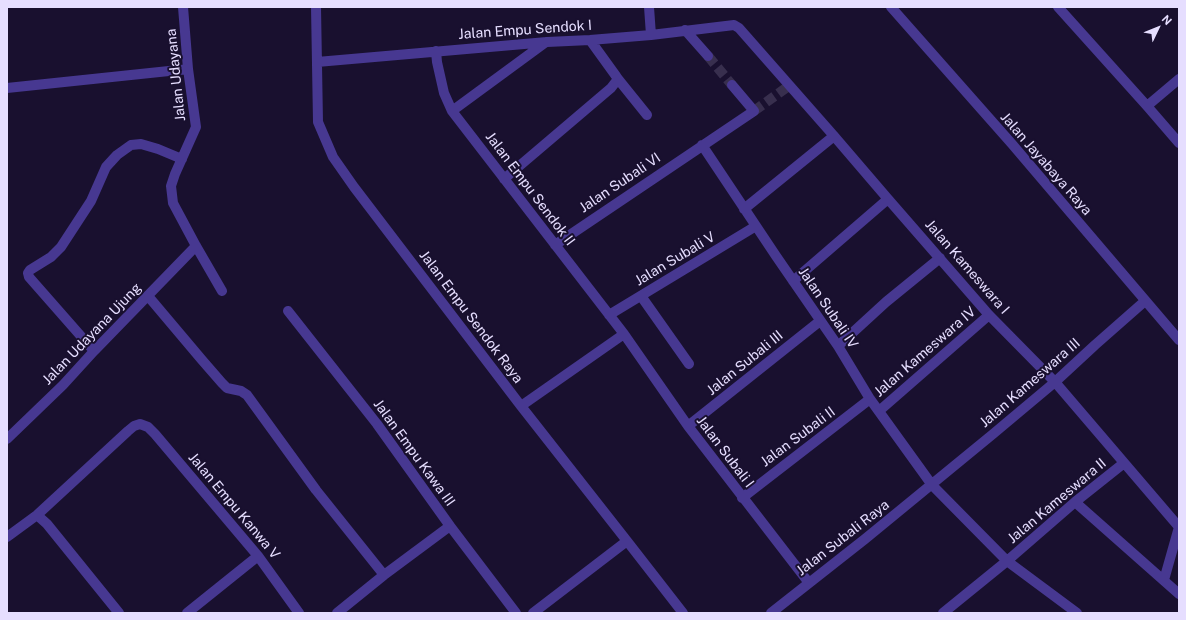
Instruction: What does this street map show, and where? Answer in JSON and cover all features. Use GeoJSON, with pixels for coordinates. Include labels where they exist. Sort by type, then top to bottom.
{"type":"FeatureCollection","features":[{"type":"Feature","properties":{"kind":"street","name":"Jalan Udayana"},"geometry":{"type":"LineString","coordinates":[[183,7],[188,69],[196,127],[171,186],[173,203],[222,290]]}},
{"type":"Feature","properties":{"kind":"street","name":"Jalan Empu Sendok Raya"},"geometry":{"type":"LineString","coordinates":[[316,7],[318,122],[333,157],[354,187],[521,406],[683,613]]}},
{"type":"Feature","properties":{"kind":"street"},"geometry":{"type":"LineString","coordinates":[[649,7],[652,35]]}},
{"type":"Feature","properties":{"kind":"street","name":"Jalan Jayabaya Raya"},"geometry":{"type":"LineString","coordinates":[[891,7],[1017,150],[1179,340]]}},
{"type":"Feature","properties":{"kind":"street"},"geometry":{"type":"LineString","coordinates":[[1058,7],[1179,143]]}},
{"type":"Feature","properties":{"kind":"street","name":"Jalan Empu Sendok I"},"geometry":{"type":"LineString","coordinates":[[317,62],[547,42],[652,35],[734,25]]}},
{"type":"Feature","properties":{"kind":"street","name":"Jalan Kameswara I"},"geometry":{"type":"LineString","coordinates":[[734,25],[740,28],[989,315],[1055,382],[1179,527]]}},
{"type":"Feature","properties":{"kind":"street"},"geometry":{"type":"LineString","coordinates":[[685,30],[708,56]]}},
{"type":"Feature","properties":{"kind":"street"},"geometry":{"type":"LineString","coordinates":[[590,40],[618,79],[647,115]]}},
{"type":"Feature","properties":{"kind":"street"},"geometry":{"type":"LineString","coordinates":[[452,111],[547,42]]}},
{"type":"Feature","properties":{"kind":"street","name":"Jalan Empu Sendok II"},"geometry":{"type":"LineString","coordinates":[[436,51],[444,93],[452,111],[624,334]]}},
{"type":"Feature","properties":{"kind":"street"},"geometry":{"type":"LineString","coordinates":[[7,88],[188,69]]}},
{"type":"Feature","properties":{"kind":"street"},"geometry":{"type":"LineString","coordinates":[[504,179],[611,88],[618,79]]}},
{"type":"Feature","properties":{"kind":"street"},"geometry":{"type":"LineString","coordinates":[[1147,106],[1179,79]]}},
{"type":"Feature","properties":{"kind":"street","name":"Jalan Subali VI"},"geometry":{"type":"LineString","coordinates":[[554,245],[754,111],[732,85]]}},
{"type":"Feature","properties":{"kind":"street"},"geometry":{"type":"LineString","coordinates":[[744,209],[834,136]]}},
{"type":"Feature","properties":{"kind":"street"},"geometry":{"type":"LineString","coordinates":[[94,351],[29,277],[28,273],[30,270],[51,257],[61,247],[90,202],[106,167],[126,148],[131,145],[140,144],[158,149],[182,159]]}},
{"type":"Feature","properties":{"kind":"street","name":"Jalan Subali IV"},"geometry":{"type":"LineString","coordinates":[[702,145],[838,346],[870,400],[932,484],[1007,561],[1076,613]]}},
{"type":"Feature","properties":{"kind":"street"},"geometry":{"type":"LineString","coordinates":[[793,281],[888,199]]}},
{"type":"Feature","properties":{"kind":"street","name":"Jalan Subali V"},"geometry":{"type":"LineString","coordinates":[[609,315],[756,226]]}},
{"type":"Feature","properties":{"kind":"street","name":"Jalan Udayana Ujung"},"geometry":{"type":"LineString","coordinates":[[7,439],[63,385],[196,246]]}},
{"type":"Feature","properties":{"kind":"street"},"geometry":{"type":"LineString","coordinates":[[838,346],[886,302],[940,258]]}},
{"type":"Feature","properties":{"kind":"street"},"geometry":{"type":"LineString","coordinates":[[148,296],[222,383],[227,388],[240,391],[247,395],[316,490],[384,575]]}},
{"type":"Feature","properties":{"kind":"street"},"geometry":{"type":"LineString","coordinates":[[641,296],[689,364]]}},
{"type":"Feature","properties":{"kind":"street","name":"Jalan Kameswara III"},"geometry":{"type":"LineString","coordinates":[[932,484],[1055,382],[1145,301]]}},
{"type":"Feature","properties":{"kind":"street","name":"Jalan Empu Kawa III"},"geometry":{"type":"LineString","coordinates":[[288,311],[377,424],[450,526],[516,613]]}},
{"type":"Feature","properties":{"kind":"street","name":"Jalan Kameswara IV"},"geometry":{"type":"LineString","coordinates":[[879,411],[989,315]]}},
{"type":"Feature","properties":{"kind":"street","name":"Jalan Subali III"},"geometry":{"type":"LineString","coordinates":[[688,426],[820,321]]}},
{"type":"Feature","properties":{"kind":"street"},"geometry":{"type":"LineString","coordinates":[[521,406],[624,334]]}},
{"type":"Feature","properties":{"kind":"street","name":"Jalan Subali I"},"geometry":{"type":"LineString","coordinates":[[624,334],[688,426],[809,583]]}},
{"type":"Feature","properties":{"kind":"street","name":"Jalan Subali II"},"geometry":{"type":"LineString","coordinates":[[742,498],[870,400]]}},
{"type":"Feature","properties":{"kind":"street","name":"Jalan Empu Kanwa V"},"geometry":{"type":"LineString","coordinates":[[37,515],[128,431],[134,426],[140,424],[148,427],[155,434],[258,556],[299,613]]}},
{"type":"Feature","properties":{"kind":"street","name":"Jalan Kameswara II"},"geometry":{"type":"LineString","coordinates":[[943,613],[1007,561],[1075,502],[1124,463]]}},
{"type":"Feature","properties":{"kind":"street","name":"Jalan Subali Raya"},"geometry":{"type":"LineString","coordinates":[[771,613],[866,539],[932,484]]}},
{"type":"Feature","properties":{"kind":"street"},"geometry":{"type":"LineString","coordinates":[[1075,502],[1179,594]]}},
{"type":"Feature","properties":{"kind":"street"},"geometry":{"type":"LineString","coordinates":[[7,537],[37,515],[48,524],[119,613]]}},
{"type":"Feature","properties":{"kind":"street"},"geometry":{"type":"LineString","coordinates":[[336,613],[450,526]]}},
{"type":"Feature","properties":{"kind":"street"},"geometry":{"type":"LineString","coordinates":[[1164,580],[1179,527]]}},
{"type":"Feature","properties":{"kind":"street"},"geometry":{"type":"LineString","coordinates":[[533,613],[627,541]]}},
{"type":"Feature","properties":{"kind":"street"},"geometry":{"type":"LineString","coordinates":[[187,613],[258,556]]}},
{"type":"Feature","properties":{"kind":"tunnel"},"geometry":{"type":"LineString","coordinates":[[708,56],[732,85]]}},
{"type":"Feature","properties":{"kind":"tunnel"},"geometry":{"type":"LineString","coordinates":[[754,111],[790,85]]}}]}
